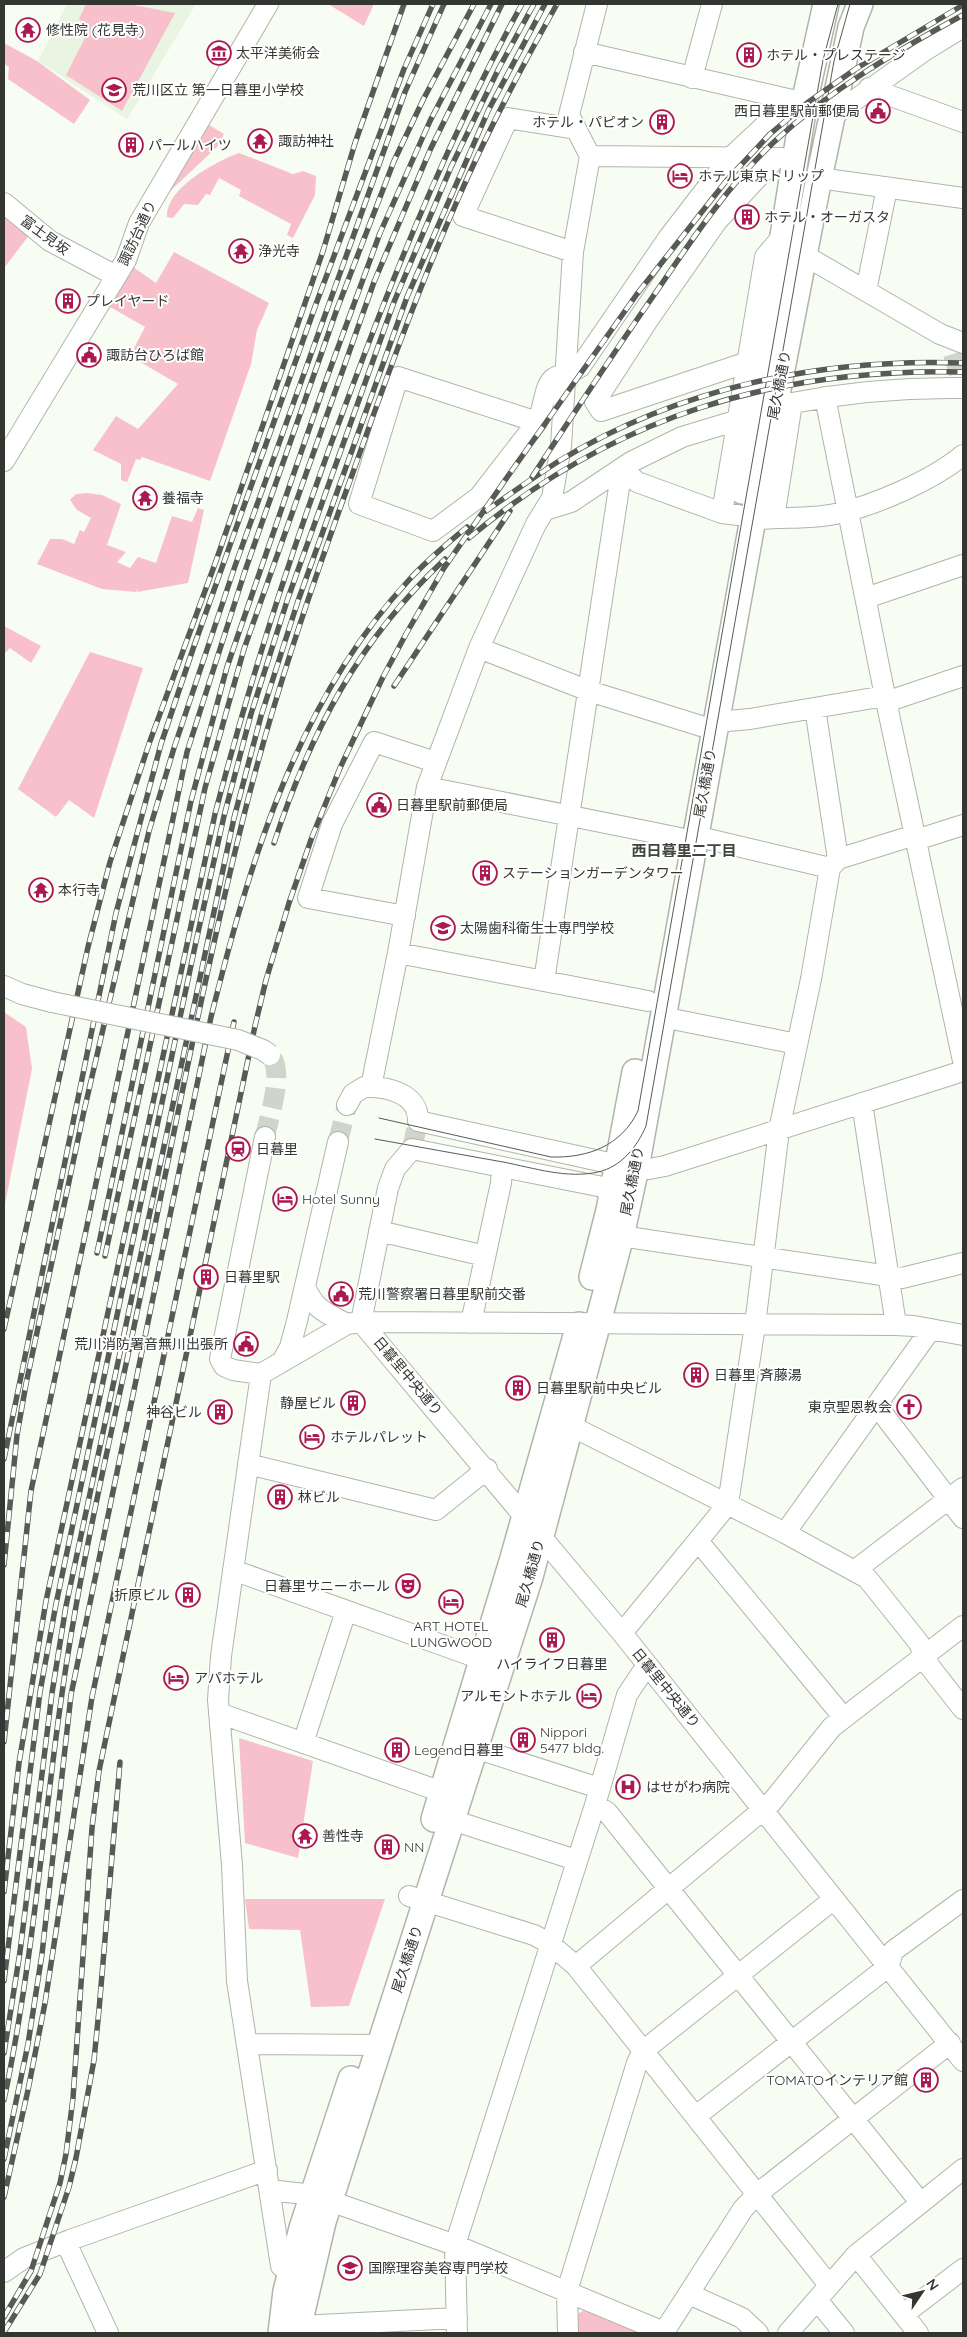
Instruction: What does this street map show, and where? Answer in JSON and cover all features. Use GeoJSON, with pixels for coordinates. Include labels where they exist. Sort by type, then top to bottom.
{"type":"FeatureCollection","features":[{"type":"Feature","properties":{"kind":"main road","name":"尾久橋通り"},"geometry":{"type":"LineString","coordinates":[[747,516],[782,238],[785,158],[798,100],[826,4]]}},
{"type":"Feature","properties":{"kind":"main road","name":"尾久橋通り"},"geometry":{"type":"LineString","coordinates":[[293,2331],[282,2314],[291,2272],[322,2197],[371,2045],[417,1898],[442,1792],[525,1516],[588,1324],[621,1236],[627,1166],[747,516],[804,255],[831,117],[851,27],[860,4]]}},
{"type":"Feature","properties":{"kind":"main road","name":"尾久橋通り"},"geometry":{"type":"LineString","coordinates":[[417,1898],[452,1820],[530,1576],[569,1425],[613,1190],[627,1166]]}},
{"type":"Feature","properties":{"kind":"main road","name":"尾久橋通り"},"geometry":{"type":"LineString","coordinates":[[293,2331],[314,2253],[322,2197]]}},
{"type":"Feature","properties":{"kind":"street","name":"諏訪台通り"},"geometry":{"type":"LineString","coordinates":[[4,461],[116,276],[130,250],[139,222],[268,4]]}},
{"type":"Feature","properties":{"kind":"street"},"geometry":{"type":"LineString","coordinates":[[371,1087],[405,916],[427,788],[478,648],[552,498],[561,446],[573,252],[590,156],[569,115],[598,4]]}},
{"type":"Feature","properties":{"kind":"street"},"geometry":{"type":"LineString","coordinates":[[692,78],[712,4]]}},
{"type":"Feature","properties":{"kind":"street"},"geometry":{"type":"LineString","coordinates":[[831,117],[869,88],[963,27]]}},
{"type":"Feature","properties":{"kind":"street"},"geometry":{"type":"LineString","coordinates":[[584,52],[692,78],[798,100]]}},
{"type":"Feature","properties":{"kind":"street"},"geometry":{"type":"LineString","coordinates":[[869,88],[963,122]]}},
{"type":"Feature","properties":{"kind":"street"},"geometry":{"type":"LineString","coordinates":[[537,422],[398,377],[359,504],[433,530],[479,497],[497,471],[537,422],[542,414],[549,383],[554,378],[580,367],[669,237],[729,159],[798,100]]}},
{"type":"Feature","properties":{"kind":"street"},"geometry":{"type":"LineString","coordinates":[[573,252],[463,216],[508,118],[576,129]]}},
{"type":"Feature","properties":{"kind":"street"},"geometry":{"type":"LineString","coordinates":[[590,156],[729,159],[785,158]]}},
{"type":"Feature","properties":{"kind":"street"},"geometry":{"type":"LineString","coordinates":[[748,362],[601,411],[595,402],[648,320],[717,221],[785,158]]}},
{"type":"Feature","properties":{"kind":"street"},"geometry":{"type":"LineString","coordinates":[[819,178],[963,198]]}},
{"type":"Feature","properties":{"kind":"street"},"geometry":{"type":"LineString","coordinates":[[866,291],[887,188]]}},
{"type":"Feature","properties":{"kind":"street","name":"富士見坂"},"geometry":{"type":"LineString","coordinates":[[4,203],[50,242],[116,276]]}},
{"type":"Feature","properties":{"kind":"street"},"geometry":{"type":"LineString","coordinates":[[747,516],[738,420],[766,257],[782,238]]}},
{"type":"Feature","properties":{"kind":"street"},"geometry":{"type":"LineString","coordinates":[[804,255],[866,291],[960,341]]}},
{"type":"Feature","properties":{"kind":"street"},"geometry":{"type":"LineString","coordinates":[[747,516],[792,403],[857,392],[924,388],[962,383]]}},
{"type":"Feature","properties":{"kind":"street"},"geometry":{"type":"LineString","coordinates":[[347,1105],[357,1090],[371,1087],[396,1092],[410,1099],[416,1107],[418,1121],[627,1166],[649,1169],[665,1166],[962,1072],[825,397]]}},
{"type":"Feature","properties":{"kind":"street"},"geometry":{"type":"LineString","coordinates":[[545,510],[571,502],[631,462],[682,437],[738,420]]}},
{"type":"Feature","properties":{"kind":"street"},"geometry":{"type":"LineString","coordinates":[[622,468],[637,482],[747,516],[835,514],[867,505],[946,469],[963,455]]}},
{"type":"Feature","properties":{"kind":"street"},"geometry":{"type":"LineString","coordinates":[[544,981],[622,468]]}},
{"type":"Feature","properties":{"kind":"street"},"geometry":{"type":"LineString","coordinates":[[866,598],[963,565]]}},
{"type":"Feature","properties":{"kind":"street"},"geometry":{"type":"LineString","coordinates":[[478,648],[589,691],[708,724],[886,699],[963,676]]}},
{"type":"Feature","properties":{"kind":"street"},"geometry":{"type":"LineString","coordinates":[[622,1633],[728,1504],[755,1325],[779,1130],[834,863],[815,708]]}},
{"type":"Feature","properties":{"kind":"street"},"geometry":{"type":"LineString","coordinates":[[405,916],[308,898],[332,824],[374,742],[435,762]]}},
{"type":"Feature","properties":{"kind":"street"},"geometry":{"type":"LineString","coordinates":[[427,788],[569,817],[834,863],[963,825]]}},
{"type":"Feature","properties":{"kind":"street"},"geometry":{"type":"LineString","coordinates":[[398,953],[544,981],[797,1044]]}},
{"type":"Feature","properties":{"kind":"street"},"geometry":{"type":"LineString","coordinates":[[4,986],[22,994],[52,1002],[238,1040],[256,1046],[270,1055]]}},
{"type":"Feature","properties":{"kind":"street"},"geometry":{"type":"LineString","coordinates":[[862,1103],[896,1325]]}},
{"type":"Feature","properties":{"kind":"street"},"geometry":{"type":"LineString","coordinates":[[265,1137],[220,1359],[224,1366],[232,1370],[261,1374],[354,1323],[392,1176],[412,1149],[613,1190]]}},
{"type":"Feature","properties":{"kind":"street"},"geometry":{"type":"LineString","coordinates":[[282,1362],[290,1347],[338,1142]]}},
{"type":"Feature","properties":{"kind":"street"},"geometry":{"type":"LineString","coordinates":[[471,1323],[502,1168]]}},
{"type":"Feature","properties":{"kind":"street"},"geometry":{"type":"LineString","coordinates":[[379,1231],[485,1256]]}},
{"type":"Feature","properties":{"kind":"street"},"geometry":{"type":"LineString","coordinates":[[621,1236],[902,1278],[963,1263]]}},
{"type":"Feature","properties":{"kind":"street"},"geometry":{"type":"LineString","coordinates":[[305,1287],[312,1302],[323,1312],[354,1323],[896,1325],[963,1335]]}},
{"type":"Feature","properties":{"kind":"street","name":"日暮里中央通り"},"geometry":{"type":"LineString","coordinates":[[354,1323],[487,1469],[541,1534],[889,1966],[963,2061]]}},
{"type":"Feature","properties":{"kind":"street"},"geometry":{"type":"LineString","coordinates":[[785,1533],[931,1329]]}},
{"type":"Feature","properties":{"kind":"street"},"geometry":{"type":"LineString","coordinates":[[261,1374],[221,1656],[219,1713],[232,1864],[238,1981],[281,2266],[291,2272]]}},
{"type":"Feature","properties":{"kind":"street"},"geometry":{"type":"LineString","coordinates":[[877,1406],[956,1494],[963,1518]]}},
{"type":"Feature","properties":{"kind":"street"},"geometry":{"type":"LineString","coordinates":[[569,1425],[785,1533],[867,1578],[919,1643],[927,1663],[963,1709]]}},
{"type":"Feature","properties":{"kind":"street"},"geometry":{"type":"LineString","coordinates":[[248,1464],[436,1510],[487,1469]]}},
{"type":"Feature","properties":{"kind":"street"},"geometry":{"type":"LineString","coordinates":[[854,1571],[956,1494]]}},
{"type":"Feature","properties":{"kind":"street"},"geometry":{"type":"LineString","coordinates":[[698,1541],[844,1718]]}},
{"type":"Feature","properties":{"kind":"street"},"geometry":{"type":"LineString","coordinates":[[233,1570],[481,1659]]}},
{"type":"Feature","properties":{"kind":"street"},"geometry":{"type":"LineString","coordinates":[[303,1743],[346,1611]]}},
{"type":"Feature","properties":{"kind":"street"},"geometry":{"type":"LineString","coordinates":[[576,1966],[771,1804],[832,1727],[963,1626]]}},
{"type":"Feature","properties":{"kind":"street"},"geometry":{"type":"LineString","coordinates":[[293,2331],[457,2326],[455,2245],[627,1696],[647,1665]]}},
{"type":"Feature","properties":{"kind":"street"},"geometry":{"type":"LineString","coordinates":[[219,1713],[442,1792]]}},
{"type":"Feature","properties":{"kind":"street"},"geometry":{"type":"LineString","coordinates":[[475,1748],[597,1796],[607,1812],[739,1973],[920,2202]]}},
{"type":"Feature","properties":{"kind":"street"},"geometry":{"type":"LineString","coordinates":[[452,1820],[576,1860]]}},
{"type":"Feature","properties":{"kind":"street"},"geometry":{"type":"LineString","coordinates":[[417,1898],[534,1935],[549,1944],[576,1966],[757,2194],[823,2292],[844,2333]]}},
{"type":"Feature","properties":{"kind":"street"},"geometry":{"type":"LineString","coordinates":[[568,2333],[567,2291],[637,2063],[643,2051],[834,1898]]}},
{"type":"Feature","properties":{"kind":"street"},"geometry":{"type":"LineString","coordinates":[[696,2116],[889,1966],[893,1951],[963,1900]]}},
{"type":"Feature","properties":{"kind":"street"},"geometry":{"type":"LineString","coordinates":[[4,2272],[24,2258],[70,2240],[268,2180],[322,2197],[455,2245],[665,2333],[743,2210],[757,2194],[950,2043]]}},
{"type":"Feature","properties":{"kind":"street"},"geometry":{"type":"LineString","coordinates":[[247,2044],[371,2045]]}},
{"type":"Feature","properties":{"kind":"street"},"geometry":{"type":"LineString","coordinates":[[788,2333],[856,2254],[963,2170]]}},
{"type":"Feature","properties":{"kind":"street"},"geometry":{"type":"LineString","coordinates":[[70,2240],[70,2251],[108,2333]]}},
{"type":"Feature","properties":{"kind":"street"},"geometry":{"type":"LineString","coordinates":[[856,2254],[918,2333]]}},
{"type":"Feature","properties":{"kind":"street"},"geometry":{"type":"LineString","coordinates":[[904,2314],[963,2268]]}},
{"type":"Feature","properties":{"kind":"street"},"geometry":{"type":"LineString","coordinates":[[689,2294],[742,2318],[758,2333]]}},
{"type":"Feature","properties":{"kind":"shaded area","name":"荒川区立 第一日暮里小学校"},"geometry":{"type":"Polygon","coordinates":[[[67,4],[196,4],[127,119],[38,61],[67,4]]]}},
{"type":"Feature","properties":{"kind":"shaded area","name":"荒川区立 第一日暮里小学校"},"geometry":{"type":"Polygon","coordinates":[[[86,4],[128,4],[175,13],[122,111],[66,75],[89,30],[79,19],[86,4]]]}},
{"type":"Feature","properties":{"kind":"shaded area"},"geometry":{"type":"Polygon","coordinates":[[[328,4],[374,4],[364,26],[328,4]]]}},
{"type":"Feature","properties":{"kind":"shaded area"},"geometry":{"type":"Polygon","coordinates":[[[4,43],[37,61],[90,100],[74,124],[8,79],[9,67],[4,64],[4,43]]]}},
{"type":"Feature","properties":{"kind":"shaded area"},"geometry":{"type":"Polygon","coordinates":[[[204,122],[224,134],[217,147],[167,194],[204,122]]]}},
{"type":"Feature","properties":{"kind":"shaded area"},"geometry":{"type":"Polygon","coordinates":[[[239,153],[293,174],[303,171],[316,176],[315,195],[293,238],[287,235],[291,224],[239,196],[241,190],[219,178],[210,195],[206,194],[198,205],[184,204],[173,218],[167,217],[169,206],[174,196],[183,186],[205,170],[239,153]]]}},
{"type":"Feature","properties":{"kind":"shaded area"},"geometry":{"type":"Polygon","coordinates":[[[4,207],[33,230],[4,268],[4,207]]]}},
{"type":"Feature","properties":{"kind":"shaded area"},"geometry":{"type":"Polygon","coordinates":[[[174,252],[269,303],[257,330],[251,364],[210,481],[142,457],[140,460],[136,459],[127,482],[121,480],[121,464],[93,450],[116,416],[138,429],[178,384],[130,356],[145,327],[105,304],[130,265],[156,283],[174,252]]]}},
{"type":"Feature","properties":{"kind":"shaded area"},"geometry":{"type":"Polygon","coordinates":[[[76,494],[102,495],[121,504],[107,545],[126,552],[117,562],[130,568],[138,557],[156,563],[172,516],[192,522],[198,508],[204,510],[188,583],[137,592],[138,587],[136,592],[102,589],[37,564],[50,539],[62,539],[74,544],[80,530],[84,532],[91,518],[77,510],[70,500],[76,494]]]}},
{"type":"Feature","properties":{"kind":"shaded area"},"geometry":{"type":"Polygon","coordinates":[[[4,626],[41,646],[31,663],[10,648],[4,654],[4,626]]]}},
{"type":"Feature","properties":{"kind":"shaded area"},"geometry":{"type":"Polygon","coordinates":[[[90,652],[143,668],[94,818],[69,800],[56,817],[18,789],[90,652]]]}},
{"type":"Feature","properties":{"kind":"shaded area"},"geometry":{"type":"Polygon","coordinates":[[[4,1012],[26,1027],[32,1069],[4,1209],[4,1012]]]}},
{"type":"Feature","properties":{"kind":"shaded area"},"geometry":{"type":"Polygon","coordinates":[[[239,1738],[313,1761],[298,1858],[245,1843],[239,1738]]]}},
{"type":"Feature","properties":{"kind":"shaded area"},"geometry":{"type":"Polygon","coordinates":[[[245,1899],[385,1899],[349,2006],[311,2007],[300,1930],[249,1929],[245,1899]]]}},
{"type":"Feature","properties":{"kind":"shaded area"},"geometry":{"type":"Polygon","coordinates":[[[584,2310],[641,2333],[576,2333],[576,2315],[584,2310]]]}},
{"type":"Feature","properties":{"kind":"tunnel"},"geometry":{"type":"LineString","coordinates":[[953,354],[960,376]]}},
{"type":"Feature","properties":{"kind":"tunnel"},"geometry":{"type":"LineString","coordinates":[[265,1137],[276,1082],[274,1062],[270,1055]]}},
{"type":"Feature","properties":{"kind":"tunnel"},"geometry":{"type":"LineString","coordinates":[[338,1142],[347,1105]]}},
{"type":"Feature","properties":{"kind":"tunnel"},"geometry":{"type":"LineString","coordinates":[[412,1149],[418,1121]]}},
{"type":"Feature","properties":{"kind":"tram line"},"geometry":{"type":"LineString","coordinates":[[379,1118],[551,1157],[565,1157],[590,1152],[613,1141],[631,1123],[638,1111],[823,60],[838,4]]}},
{"type":"Feature","properties":{"kind":"tram line"},"geometry":{"type":"LineString","coordinates":[[375,1139],[550,1172],[586,1174],[598,1172],[621,1161],[633,1148],[646,1126],[834,61],[850,4]]}},
{"type":"Feature","properties":{"kind":"railway"},"geometry":{"type":"LineString","coordinates":[[4,1329],[88,947],[110,862],[150,741],[216,561],[323,251],[355,143],[404,4]]}},
{"type":"Feature","properties":{"kind":"railway"},"geometry":{"type":"LineString","coordinates":[[4,1459],[116,913],[161,744],[316,304],[404,69],[433,4]]}},
{"type":"Feature","properties":{"kind":"railway"},"geometry":{"type":"LineString","coordinates":[[4,1565],[17,1435],[26,1384],[84,1111],[149,831],[174,748],[235,566],[405,92],[444,4]]}},
{"type":"Feature","properties":{"kind":"railway"},"geometry":{"type":"LineString","coordinates":[[4,1742],[31,1491],[187,752],[245,571],[337,309],[394,161],[424,98],[474,4]]}},
{"type":"Feature","properties":{"kind":"railway"},"geometry":{"type":"LineString","coordinates":[[97,1253],[191,801],[227,667],[325,383],[380,233],[430,121],[491,4]]}},
{"type":"Feature","properties":{"kind":"railway"},"geometry":{"type":"LineString","coordinates":[[105,1256],[205,788],[244,649],[374,282],[431,148],[502,4]]}},
{"type":"Feature","properties":{"kind":"railway"},"geometry":{"type":"LineString","coordinates":[[4,1892],[19,1763],[46,1601],[215,814],[230,759],[278,596],[372,333],[452,143],[497,50],[522,4]]}},
{"type":"Feature","properties":{"kind":"railway"},"geometry":{"type":"LineString","coordinates":[[4,1981],[40,1692],[56,1604],[197,937],[224,816],[251,714],[288,598],[394,302],[451,167],[499,68],[534,4]]}},
{"type":"Feature","properties":{"kind":"railway"},"geometry":{"type":"LineString","coordinates":[[4,2053],[20,1952],[52,1693],[66,1606],[234,818],[261,716],[298,601],[407,297],[489,109],[545,4]]}},
{"type":"Feature","properties":{"kind":"railway"},"geometry":{"type":"LineString","coordinates":[[4,2100],[25,1979],[56,1734],[83,1569],[204,987],[254,775],[307,603],[416,301],[469,174],[518,76],[557,4]]}},
{"type":"Feature","properties":{"kind":"railway"},"geometry":{"type":"LineString","coordinates":[[4,2317],[31,2271],[60,2183],[66,2154],[73,2098],[92,1828],[99,1771],[255,1026],[266,980],[289,903],[312,837],[340,768],[383,677],[444,568],[637,294],[727,180],[770,134],[807,103],[857,68],[963,5]]}},
{"type":"Feature","properties":{"kind":"railway"},"geometry":{"type":"LineString","coordinates":[[532,477],[607,363],[696,234],[741,176],[775,141],[818,105],[889,57],[963,15]]}},
{"type":"Feature","properties":{"kind":"railway"},"geometry":{"type":"LineString","coordinates":[[486,511],[559,461],[605,435],[653,414],[703,396],[754,382],[806,372],[910,363],[963,363]]}},
{"type":"Feature","properties":{"kind":"railway"},"geometry":{"type":"LineString","coordinates":[[469,538],[524,496],[581,460],[640,431],[700,408],[763,391],[827,379],[894,373],[963,372]]}},
{"type":"Feature","properties":{"kind":"railway"},"geometry":{"type":"LineString","coordinates":[[394,686],[510,511]]}},
{"type":"Feature","properties":{"kind":"railway"},"geometry":{"type":"LineString","coordinates":[[4,2159],[28,2044],[42,1954],[71,1695],[211,1017],[226,958],[261,842],[283,785],[307,730],[336,677],[370,627],[409,580],[467,527]]}},
{"type":"Feature","properties":{"kind":"railway"},"geometry":{"type":"LineString","coordinates":[[274,843],[288,802],[321,726],[362,655],[414,590],[445,559]]}},
{"type":"Feature","properties":{"kind":"railway"},"geometry":{"type":"LineString","coordinates":[[4,2197],[45,2003],[92,1697],[234,1022]]}},
{"type":"Feature","properties":{"kind":"railway"},"geometry":{"type":"LineString","coordinates":[[4,2332],[40,2274],[69,2187],[76,2158],[94,2060],[120,1762]]}},
{"type":"Feature","properties":{"kind":"place","name":"修性院 (花見寺)"},"geometry":{"type":"Point","coordinates":[28,30]}},
{"type":"Feature","properties":{"kind":"place","name":"太平洋美術会"},"geometry":{"type":"Point","coordinates":[219,53]}},
{"type":"Feature","properties":{"kind":"place","name":"ホテル・プレステージ"},"geometry":{"type":"Point","coordinates":[749,55]}},
{"type":"Feature","properties":{"kind":"place","name":"荒川区立 第一日暮里小学校"},"geometry":{"type":"Point","coordinates":[114,90]}},
{"type":"Feature","properties":{"kind":"place","name":"西日暮里駅前郵便局"},"geometry":{"type":"Point","coordinates":[878,111]}},
{"type":"Feature","properties":{"kind":"place","name":"ホテル・パピオン"},"geometry":{"type":"Point","coordinates":[662,122]}},
{"type":"Feature","properties":{"kind":"place","name":"諏訪神社"},"geometry":{"type":"Point","coordinates":[260,141]}},
{"type":"Feature","properties":{"kind":"place","name":"パールハイツ"},"geometry":{"type":"Point","coordinates":[131,145]}},
{"type":"Feature","properties":{"kind":"place","name":"ホテル東京トリップ"},"geometry":{"type":"Point","coordinates":[680,176]}},
{"type":"Feature","properties":{"kind":"place","name":"ホテル・オーガスタ"},"geometry":{"type":"Point","coordinates":[747,217]}},
{"type":"Feature","properties":{"kind":"place","name":"浄光寺"},"geometry":{"type":"Point","coordinates":[241,251]}},
{"type":"Feature","properties":{"kind":"place","name":"プレイヤード"},"geometry":{"type":"Point","coordinates":[68,301]}},
{"type":"Feature","properties":{"kind":"place","name":"諏訪台ひろば館"},"geometry":{"type":"Point","coordinates":[89,355]}},
{"type":"Feature","properties":{"kind":"place","name":"養福寺"},"geometry":{"type":"Point","coordinates":[145,498]}},
{"type":"Feature","properties":{"kind":"place","name":"日暮里駅前郵便局"},"geometry":{"type":"Point","coordinates":[379,805]}},
{"type":"Feature","properties":{"kind":"place","name":"ステーションガーデンタワー"},"geometry":{"type":"Point","coordinates":[485,873]}},
{"type":"Feature","properties":{"kind":"place","name":"本行寺"},"geometry":{"type":"Point","coordinates":[41,890]}},
{"type":"Feature","properties":{"kind":"place","name":"太陽歯科衛生士専門学校"},"geometry":{"type":"Point","coordinates":[443,928]}},
{"type":"Feature","properties":{"kind":"place","name":"日暮里"},"geometry":{"type":"Point","coordinates":[238,1149]}},
{"type":"Feature","properties":{"kind":"place","name":"Hotel Sunny"},"geometry":{"type":"Point","coordinates":[285,1199]}},
{"type":"Feature","properties":{"kind":"place","name":"日暮里駅"},"geometry":{"type":"Point","coordinates":[206,1277]}},
{"type":"Feature","properties":{"kind":"place","name":"荒川警察署日暮里駅前交番"},"geometry":{"type":"Point","coordinates":[341,1294]}},
{"type":"Feature","properties":{"kind":"place","name":"荒川消防署音無川出張所"},"geometry":{"type":"Point","coordinates":[246,1344]}},
{"type":"Feature","properties":{"kind":"place","name":"日暮里 斉藤湯"},"geometry":{"type":"Point","coordinates":[696,1375]}},
{"type":"Feature","properties":{"kind":"place","name":"日暮里駅前中央ビル"},"geometry":{"type":"Point","coordinates":[518,1388]}},
{"type":"Feature","properties":{"kind":"place","name":"静屋ビル"},"geometry":{"type":"Point","coordinates":[353,1403]}},
{"type":"Feature","properties":{"kind":"place","name":"東京聖恩教会"},"geometry":{"type":"Point","coordinates":[909,1407]}},
{"type":"Feature","properties":{"kind":"place","name":"神谷ビル"},"geometry":{"type":"Point","coordinates":[220,1412]}},
{"type":"Feature","properties":{"kind":"place","name":"ホテルパレット"},"geometry":{"type":"Point","coordinates":[312,1437]}},
{"type":"Feature","properties":{"kind":"place","name":"林ビル"},"geometry":{"type":"Point","coordinates":[280,1497]}},
{"type":"Feature","properties":{"kind":"place","name":"日暮里サニーホール"},"geometry":{"type":"Point","coordinates":[408,1586]}},
{"type":"Feature","properties":{"kind":"place","name":"折原ビル"},"geometry":{"type":"Point","coordinates":[188,1595]}},
{"type":"Feature","properties":{"kind":"place","name":"ART HOTEL LUNGWOOD"},"geometry":{"type":"Point","coordinates":[451,1602]}},
{"type":"Feature","properties":{"kind":"place","name":"ハイライフ日暮里"},"geometry":{"type":"Point","coordinates":[552,1640]}},
{"type":"Feature","properties":{"kind":"place","name":"アパホテル"},"geometry":{"type":"Point","coordinates":[176,1678]}},
{"type":"Feature","properties":{"kind":"place","name":"アルモントホテル"},"geometry":{"type":"Point","coordinates":[589,1696]}},
{"type":"Feature","properties":{"kind":"place","name":"Nippori 5477 bldg."},"geometry":{"type":"Point","coordinates":[523,1740]}},
{"type":"Feature","properties":{"kind":"place","name":"Legend日暮里"},"geometry":{"type":"Point","coordinates":[397,1750]}},
{"type":"Feature","properties":{"kind":"place","name":"はせがわ病院"},"geometry":{"type":"Point","coordinates":[628,1787]}},
{"type":"Feature","properties":{"kind":"place","name":"善性寺"},"geometry":{"type":"Point","coordinates":[305,1836]}},
{"type":"Feature","properties":{"kind":"place","name":"NN"},"geometry":{"type":"Point","coordinates":[387,1847]}},
{"type":"Feature","properties":{"kind":"place","name":"TOMATOインテリア館"},"geometry":{"type":"Point","coordinates":[926,2080]}},
{"type":"Feature","properties":{"kind":"place","name":"国際理容美容専門学校"},"geometry":{"type":"Point","coordinates":[350,2268]}},
{"type":"Feature","properties":{"kind":"district","name":"西日暮里二丁目"},"geometry":{"type":"Point","coordinates":[684,850]}}]}
